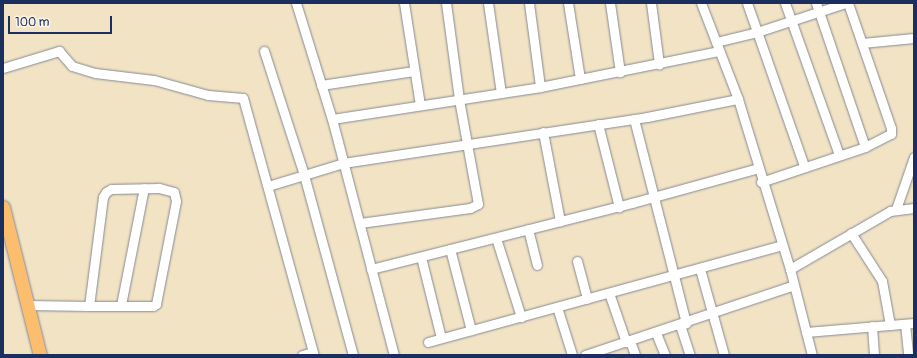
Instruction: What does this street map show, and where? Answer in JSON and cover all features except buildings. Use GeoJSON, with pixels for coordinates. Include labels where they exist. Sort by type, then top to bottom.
{"type":"FeatureCollection","features":[{"type":"Feature","properties":{"kind":"highway"},"geometry":{"type":"LineString","coordinates":[[3,207],[6,231],[28,305],[40,355]]}},
{"type":"Feature","properties":{"kind":"street"},"geometry":{"type":"LineString","coordinates":[[296,3],[332,119],[394,355]]}},
{"type":"Feature","properties":{"kind":"street"},"geometry":{"type":"LineString","coordinates":[[404,3],[420,105]]}},
{"type":"Feature","properties":{"kind":"street"},"geometry":{"type":"LineString","coordinates":[[360,223],[477,206],[478,201],[459,99],[446,3]]}},
{"type":"Feature","properties":{"kind":"street"},"geometry":{"type":"LineString","coordinates":[[488,3],[500,93]]}},
{"type":"Feature","properties":{"kind":"street"},"geometry":{"type":"LineString","coordinates":[[529,3],[540,87]]}},
{"type":"Feature","properties":{"kind":"street"},"geometry":{"type":"LineString","coordinates":[[568,3],[580,79]]}},
{"type":"Feature","properties":{"kind":"street"},"geometry":{"type":"LineString","coordinates":[[610,3],[620,72]]}},
{"type":"Feature","properties":{"kind":"street"},"geometry":{"type":"LineString","coordinates":[[651,3],[659,64]]}},
{"type":"Feature","properties":{"kind":"street"},"geometry":{"type":"LineString","coordinates":[[701,3],[738,99],[761,182],[790,269],[812,355]]}},
{"type":"Feature","properties":{"kind":"street"},"geometry":{"type":"LineString","coordinates":[[747,3],[804,166]]}},
{"type":"Feature","properties":{"kind":"street"},"geometry":{"type":"LineString","coordinates":[[785,3],[839,155]]}},
{"type":"Feature","properties":{"kind":"street"},"geometry":{"type":"LineString","coordinates":[[716,42],[757,32],[792,21],[818,7],[845,3]]}},
{"type":"Feature","properties":{"kind":"street"},"geometry":{"type":"LineString","coordinates":[[761,182],[804,166],[865,147],[888,137],[891,128],[848,3]]}},
{"type":"Feature","properties":{"kind":"street"},"geometry":{"type":"LineString","coordinates":[[818,7],[865,147]]}},
{"type":"Feature","properties":{"kind":"street"},"geometry":{"type":"LineString","coordinates":[[862,43],[914,38]]}},
{"type":"Feature","properties":{"kind":"street"},"geometry":{"type":"LineString","coordinates":[[3,68],[59,51],[72,66],[95,73],[169,83],[208,95],[241,97],[268,186],[313,354],[302,355]]}},
{"type":"Feature","properties":{"kind":"street"},"geometry":{"type":"LineString","coordinates":[[264,52],[304,174],[353,355]]}},
{"type":"Feature","properties":{"kind":"street"},"geometry":{"type":"LineString","coordinates":[[332,119],[540,87],[719,52]]}},
{"type":"Feature","properties":{"kind":"street"},"geometry":{"type":"LineString","coordinates":[[321,85],[414,71]]}},
{"type":"Feature","properties":{"kind":"street"},"geometry":{"type":"LineString","coordinates":[[268,186],[343,163],[634,119],[738,99]]}},
{"type":"Feature","properties":{"kind":"street"},"geometry":{"type":"LineString","coordinates":[[634,119],[674,276],[690,355]]}},
{"type":"Feature","properties":{"kind":"street"},"geometry":{"type":"LineString","coordinates":[[598,124],[618,207]]}},
{"type":"Feature","properties":{"kind":"street"},"geometry":{"type":"LineString","coordinates":[[543,132],[560,221]]}},
{"type":"Feature","properties":{"kind":"street"},"geometry":{"type":"LineString","coordinates":[[896,209],[914,157]]}},
{"type":"Feature","properties":{"kind":"street"},"geometry":{"type":"LineString","coordinates":[[371,270],[618,207],[758,168]]}},
{"type":"Feature","properties":{"kind":"street"},"geometry":{"type":"LineString","coordinates":[[121,305],[144,188]]}},
{"type":"Feature","properties":{"kind":"street"},"geometry":{"type":"LineString","coordinates":[[28,305],[89,306],[121,305],[153,306],[157,302],[176,196],[168,189],[110,189],[103,197],[89,306]]}},
{"type":"Feature","properties":{"kind":"street"},"geometry":{"type":"LineString","coordinates":[[790,269],[851,233],[896,209],[914,208]]}},
{"type":"Feature","properties":{"kind":"street"},"geometry":{"type":"LineString","coordinates":[[528,230],[537,265]]}},
{"type":"Feature","properties":{"kind":"street"},"geometry":{"type":"LineString","coordinates":[[851,233],[882,281],[890,325]]}},
{"type":"Feature","properties":{"kind":"street"},"geometry":{"type":"LineString","coordinates":[[496,238],[520,317]]}},
{"type":"Feature","properties":{"kind":"street"},"geometry":{"type":"LineString","coordinates":[[428,342],[782,246]]}},
{"type":"Feature","properties":{"kind":"street"},"geometry":{"type":"LineString","coordinates":[[450,249],[471,330]]}},
{"type":"Feature","properties":{"kind":"street"},"geometry":{"type":"LineString","coordinates":[[421,257],[441,338]]}},
{"type":"Feature","properties":{"kind":"street"},"geometry":{"type":"LineString","coordinates":[[577,260],[588,299]]}},
{"type":"Feature","properties":{"kind":"street"},"geometry":{"type":"LineString","coordinates":[[700,269],[711,315],[724,355]]}},
{"type":"Feature","properties":{"kind":"street"},"geometry":{"type":"LineString","coordinates":[[585,355],[711,315],[794,285]]}},
{"type":"Feature","properties":{"kind":"street"},"geometry":{"type":"LineString","coordinates":[[609,293],[628,342],[635,355]]}},
{"type":"Feature","properties":{"kind":"street"},"geometry":{"type":"LineString","coordinates":[[557,307],[572,355]]}},
{"type":"Feature","properties":{"kind":"street"},"geometry":{"type":"LineString","coordinates":[[806,332],[909,323],[908,355]]}},
{"type":"Feature","properties":{"kind":"street"},"geometry":{"type":"LineString","coordinates":[[872,326],[874,355]]}},
{"type":"Feature","properties":{"kind":"street"},"geometry":{"type":"LineString","coordinates":[[656,333],[665,355]]}}]}
